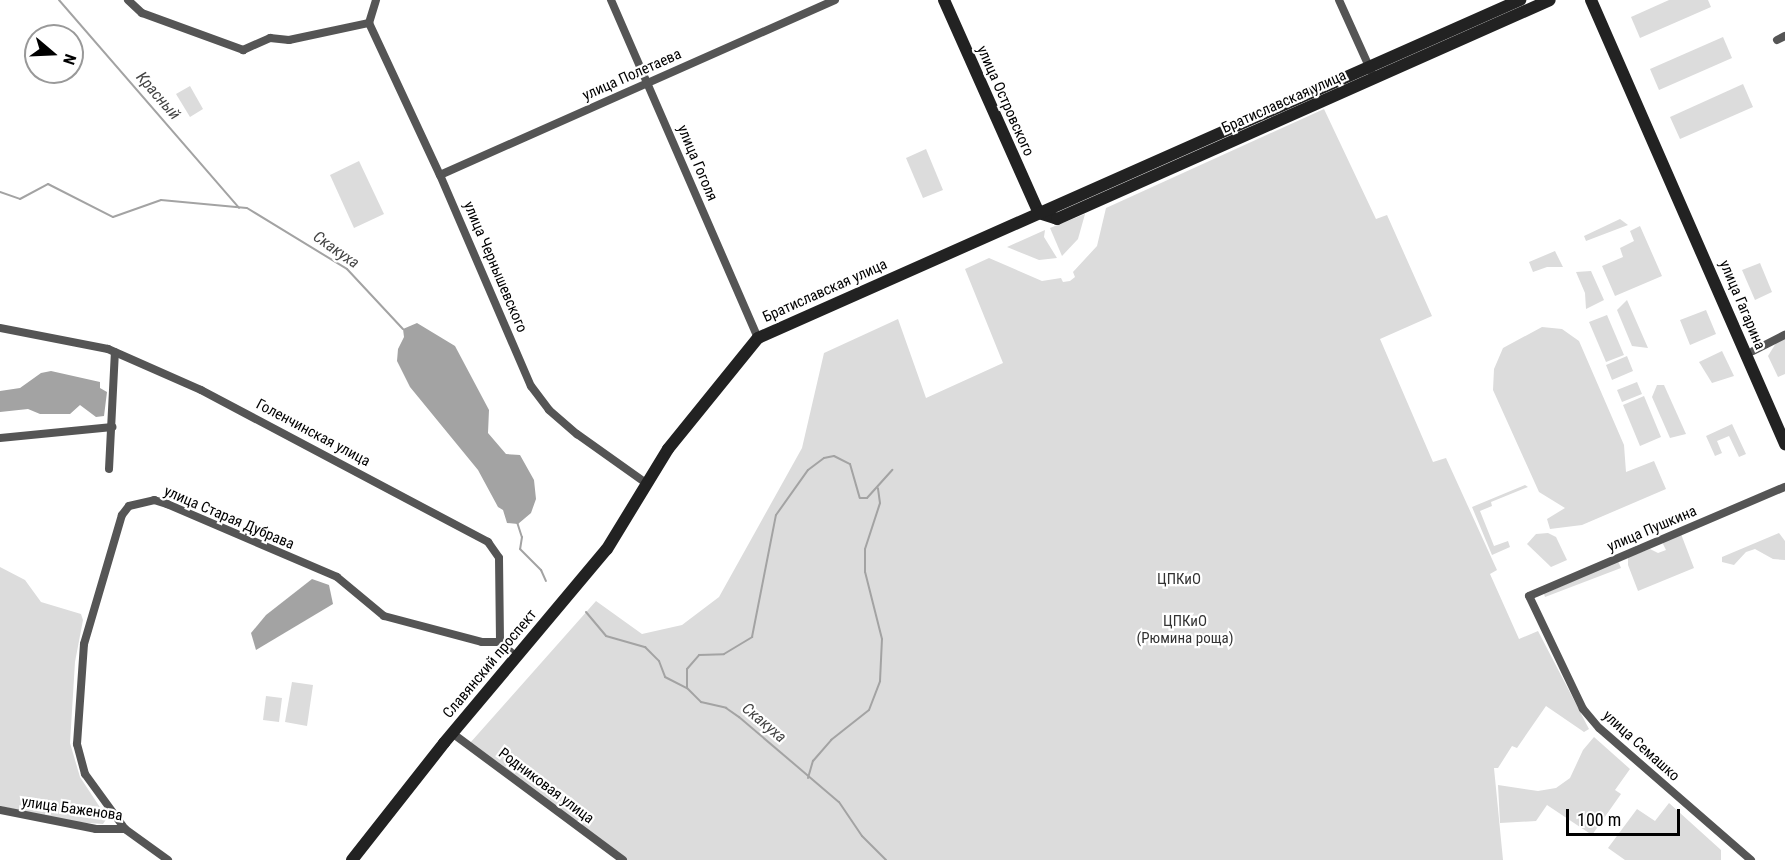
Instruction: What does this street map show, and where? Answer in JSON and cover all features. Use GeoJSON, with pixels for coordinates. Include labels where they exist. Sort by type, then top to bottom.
{"type":"FeatureCollection","features":[{"type":"Feature","properties":{"kind":"street"},"geometry":{"type":"LineString","coordinates":[[128,0],[142,14],[243,51],[270,38],[289,40],[369,22],[376,0]]}},
{"type":"Feature","properties":{"kind":"street","name":"улица Гоголя"},"geometry":{"type":"LineString","coordinates":[[611,0],[758,338]]}},
{"type":"Feature","properties":{"kind":"street","name":"улица Полетаева"},"geometry":{"type":"LineString","coordinates":[[440,175],[835,0]]}},
{"type":"Feature","properties":{"kind":"street","name":"улица Островского"},"geometry":{"type":"LineString","coordinates":[[944,0],[1039,213]]}},
{"type":"Feature","properties":{"kind":"street"},"geometry":{"type":"LineString","coordinates":[[1339,0],[1372,73]]}},
{"type":"Feature","properties":{"kind":"street","name":"Братиславская улица"},"geometry":{"type":"LineString","coordinates":[[646,483],[690,418],[758,338],[1039,213],[1057,219],[1372,73],[1520,0]]}},
{"type":"Feature","properties":{"kind":"street","name":"Братиславская улица"},"geometry":{"type":"LineString","coordinates":[[1372,73],[1550,0]]}},
{"type":"Feature","properties":{"kind":"street","name":"улица Гагарина"},"geometry":{"type":"LineString","coordinates":[[1592,0],[1754,351],[1785,424]]}},
{"type":"Feature","properties":{"kind":"street","name":"улица Гагарина"},"geometry":{"type":"LineString","coordinates":[[1599,0],[1785,445]]}},
{"type":"Feature","properties":{"kind":"street","name":"улица Чернышевского"},"geometry":{"type":"LineString","coordinates":[[369,22],[440,175],[531,386],[549,410],[577,434],[646,483]]}},
{"type":"Feature","properties":{"kind":"street","name":"Голенчинская улица"},"geometry":{"type":"LineString","coordinates":[[0,328],[115,352],[272,426],[488,543],[499,558],[500,642]]}},
{"type":"Feature","properties":{"kind":"street"},"geometry":{"type":"LineString","coordinates":[[1754,351],[1785,335]]}},
{"type":"Feature","properties":{"kind":"street"},"geometry":{"type":"LineString","coordinates":[[109,469],[115,352]]}},
{"type":"Feature","properties":{"kind":"street"},"geometry":{"type":"LineString","coordinates":[[0,438],[112,427]]}},
{"type":"Feature","properties":{"kind":"street","name":"Славянский проспект"},"geometry":{"type":"LineString","coordinates":[[352,860],[515,656],[607,549],[639,501],[646,483]]}},
{"type":"Feature","properties":{"kind":"street","name":"улица Пушкина"},"geometry":{"type":"LineString","coordinates":[[1529,596],[1785,487]]}},
{"type":"Feature","properties":{"kind":"street","name":"улица Старая Дубрава"},"geometry":{"type":"LineString","coordinates":[[125,829],[85,774],[77,744],[84,644],[122,514],[129,506],[147,500],[166,504],[336,577],[384,616],[483,642],[500,642]]}},
{"type":"Feature","properties":{"kind":"street","name":"улица Семашко"},"geometry":{"type":"LineString","coordinates":[[1529,596],[1583,709],[1599,728],[1751,860]]}},
{"type":"Feature","properties":{"kind":"street"},"geometry":{"type":"LineString","coordinates":[[500,642],[515,656]]}},
{"type":"Feature","properties":{"kind":"street","name":"Родниковая улица"},"geometry":{"type":"LineString","coordinates":[[452,733],[623,860]]}},
{"type":"Feature","properties":{"kind":"street","name":"улица Баженова"},"geometry":{"type":"LineString","coordinates":[[0,810],[96,829],[125,829],[168,860]]}},
{"type":"Feature","properties":{"kind":"green space"},"geometry":{"type":"Polygon","coordinates":[[[1669,0],[1708,0],[1711,7],[1640,38],[1631,17],[1669,0]]]}},
{"type":"Feature","properties":{"kind":"green space"},"geometry":{"type":"Polygon","coordinates":[[[1723,37],[1732,58],[1659,90],[1650,69],[1723,37]]]}},
{"type":"Feature","properties":{"kind":"green space"},"geometry":{"type":"Polygon","coordinates":[[[1743,84],[1753,107],[1680,139],[1670,117],[1743,84]]]}},
{"type":"Feature","properties":{"kind":"green space"},"geometry":{"type":"Polygon","coordinates":[[[190,86],[203,109],[190,117],[176,94],[190,86]]]}},
{"type":"Feature","properties":{"kind":"green space","name":"ЦПКиО"},"geometry":{"type":"Polygon","coordinates":[[[1324,109],[1376,219],[1387,215],[1432,316],[1380,339],[1433,462],[1446,458],[1497,570],[1490,574],[1519,639],[1538,631],[1589,729],[1584,732],[1546,706],[1517,748],[1512,746],[1498,768],[1494,768],[1503,860],[628,860],[470,743],[596,601],[642,634],[682,625],[719,597],[802,448],[824,353],[898,319],[926,398],[1003,363],[965,269],[989,258],[1042,281],[1061,278],[1063,282],[1070,281],[1075,277],[1073,272],[1097,246],[1106,208],[1324,109]]]}},
{"type":"Feature","properties":{"kind":"green space"},"geometry":{"type":"Polygon","coordinates":[[[926,149],[943,190],[923,198],[906,158],[926,149]]]}},
{"type":"Feature","properties":{"kind":"green space"},"geometry":{"type":"Polygon","coordinates":[[[359,161],[384,214],[354,228],[330,175],[359,161]]]}},
{"type":"Feature","properties":{"kind":"green space"},"geometry":{"type":"Polygon","coordinates":[[[1085,214],[1078,239],[1062,256],[1050,228],[1085,214]]]}},
{"type":"Feature","properties":{"kind":"green space"},"geometry":{"type":"Polygon","coordinates":[[[1620,219],[1628,225],[1586,241],[1584,236],[1620,219]]]}},
{"type":"Feature","properties":{"kind":"green space"},"geometry":{"type":"Polygon","coordinates":[[[1640,226],[1662,276],[1615,296],[1602,266],[1623,257],[1620,248],[1634,241],[1630,231],[1640,226]]]}},
{"type":"Feature","properties":{"kind":"green space"},"geometry":{"type":"Polygon","coordinates":[[[1045,230],[1044,237],[1057,258],[1039,260],[1007,247],[1045,230]]]}},
{"type":"Feature","properties":{"kind":"green space"},"geometry":{"type":"Polygon","coordinates":[[[1555,251],[1563,267],[1547,267],[1533,272],[1529,262],[1555,251]]]}},
{"type":"Feature","properties":{"kind":"green space"},"geometry":{"type":"Polygon","coordinates":[[[1760,263],[1772,292],[1755,300],[1742,270],[1760,263]]]}},
{"type":"Feature","properties":{"kind":"green space"},"geometry":{"type":"Polygon","coordinates":[[[1591,271],[1604,300],[1586,309],[1585,293],[1576,272],[1591,271]]]}},
{"type":"Feature","properties":{"kind":"green space"},"geometry":{"type":"Polygon","coordinates":[[[1627,300],[1648,348],[1632,346],[1617,310],[1627,300]]]}},
{"type":"Feature","properties":{"kind":"green space"},"geometry":{"type":"Polygon","coordinates":[[[1706,310],[1716,334],[1690,345],[1680,320],[1706,310]]]}},
{"type":"Feature","properties":{"kind":"green space"},"geometry":{"type":"Polygon","coordinates":[[[1607,315],[1624,355],[1606,362],[1589,322],[1607,315]]]}},
{"type":"Feature","properties":{"kind":"green space"},"geometry":{"type":"Polygon","coordinates":[[[1542,327],[1562,329],[1579,341],[1624,445],[1626,472],[1654,461],[1666,489],[1582,525],[1550,529],[1547,519],[1565,508],[1539,492],[1493,390],[1494,369],[1503,348],[1542,327]]]}},
{"type":"Feature","properties":{"kind":"green space"},"geometry":{"type":"Polygon","coordinates":[[[1785,339],[1785,374],[1778,377],[1768,356],[1776,343],[1785,339]]]}},
{"type":"Feature","properties":{"kind":"green space"},"geometry":{"type":"Polygon","coordinates":[[[1722,351],[1734,376],[1712,383],[1699,362],[1722,351]]]}},
{"type":"Feature","properties":{"kind":"green space"},"geometry":{"type":"Polygon","coordinates":[[[1627,356],[1633,371],[1612,380],[1606,365],[1627,356]]]}},
{"type":"Feature","properties":{"kind":"green space"},"geometry":{"type":"Polygon","coordinates":[[[1637,382],[1642,394],[1622,402],[1617,390],[1637,382]]]}},
{"type":"Feature","properties":{"kind":"green space"},"geometry":{"type":"Polygon","coordinates":[[[1657,385],[1664,385],[1686,434],[1670,438],[1652,397],[1657,385]]]}},
{"type":"Feature","properties":{"kind":"green space"},"geometry":{"type":"Polygon","coordinates":[[[1644,396],[1661,437],[1640,446],[1623,405],[1644,396]]]}},
{"type":"Feature","properties":{"kind":"green space"},"geometry":{"type":"Polygon","coordinates":[[[1732,424],[1746,454],[1739,457],[1729,436],[1717,441],[1722,453],[1715,456],[1706,436],[1732,424]]]}},
{"type":"Feature","properties":{"kind":"green space"},"geometry":{"type":"Polygon","coordinates":[[[1525,485],[1528,487],[1491,502],[1492,506],[1480,511],[1494,546],[1508,541],[1510,547],[1492,555],[1472,507],[1525,485]]]}},
{"type":"Feature","properties":{"kind":"green space"},"geometry":{"type":"Polygon","coordinates":[[[1548,533],[1556,537],[1567,560],[1551,567],[1527,544],[1536,534],[1548,533]]]}},
{"type":"Feature","properties":{"kind":"green space"},"geometry":{"type":"Polygon","coordinates":[[[1779,533],[1785,541],[1785,560],[1773,559],[1755,549],[1746,552],[1734,565],[1722,562],[1722,557],[1779,533]]]}},
{"type":"Feature","properties":{"kind":"green space"},"geometry":{"type":"Polygon","coordinates":[[[1681,534],[1694,568],[1638,591],[1628,565],[1628,557],[1650,549],[1658,553],[1666,550],[1662,542],[1681,534]]]}},
{"type":"Feature","properties":{"kind":"green space"},"geometry":{"type":"Polygon","coordinates":[[[1618,561],[1621,568],[1545,597],[1544,594],[1618,561]]]}},
{"type":"Feature","properties":{"kind":"green space"},"geometry":{"type":"Polygon","coordinates":[[[0,567],[25,580],[41,602],[81,614],[83,620],[75,662],[70,743],[80,777],[107,818],[103,824],[73,822],[0,806],[0,567]]]}},
{"type":"Feature","properties":{"kind":"green space"},"geometry":{"type":"Polygon","coordinates":[[[292,682],[313,685],[307,726],[285,722],[292,682]]]}},
{"type":"Feature","properties":{"kind":"green space"},"geometry":{"type":"Polygon","coordinates":[[[266,696],[282,698],[279,722],[263,720],[266,696]]]}},
{"type":"Feature","properties":{"kind":"green space"},"geometry":{"type":"Polygon","coordinates":[[[1594,737],[1630,769],[1615,790],[1621,794],[1592,835],[1547,805],[1536,821],[1500,823],[1498,785],[1538,791],[1556,788],[1570,778],[1583,750],[1594,737]]]}},
{"type":"Feature","properties":{"kind":"green space"},"geometry":{"type":"Polygon","coordinates":[[[1669,803],[1721,850],[1721,860],[1625,860],[1608,848],[1637,809],[1655,821],[1669,803]]]}},
{"type":"Feature","properties":{"kind":"shaded area"},"geometry":{"type":"Polygon","coordinates":[[[417,323],[455,346],[489,410],[488,433],[506,454],[520,455],[534,480],[536,499],[531,513],[518,524],[507,523],[503,510],[498,507],[478,470],[410,387],[397,361],[398,349],[404,337],[403,329],[417,323]]]}},
{"type":"Feature","properties":{"kind":"shaded area"},"geometry":{"type":"Polygon","coordinates":[[[51,371],[100,382],[100,388],[107,392],[104,416],[96,417],[80,405],[70,414],[40,414],[28,409],[0,412],[0,391],[20,388],[41,373],[51,371]]]}},
{"type":"Feature","properties":{"kind":"shaded area"},"geometry":{"type":"Polygon","coordinates":[[[312,579],[329,585],[333,604],[256,650],[251,633],[266,615],[312,579]]]}},
{"type":"Feature","properties":{"kind":"waterway","name":"Красный"},"geometry":{"type":"LineString","coordinates":[[59,0],[239,208]]}},
{"type":"Feature","properties":{"kind":"waterway","name":"Скакуха"},"geometry":{"type":"LineString","coordinates":[[0,192],[20,199],[48,184],[113,217],[161,200],[247,208],[347,269],[403,329]]}},
{"type":"Feature","properties":{"kind":"waterway"},"geometry":{"type":"LineString","coordinates":[[687,688],[687,669],[699,655],[724,654],[752,637],[776,515],[808,470],[824,458],[834,456],[850,464],[860,498],[867,498],[892,470]]}},
{"type":"Feature","properties":{"kind":"waterway"},"geometry":{"type":"LineString","coordinates":[[808,778],[813,761],[831,740],[869,710],[880,681],[882,639],[865,572],[865,549],[880,503],[878,488]]}},
{"type":"Feature","properties":{"kind":"waterway","name":"Скакуха"},"geometry":{"type":"LineString","coordinates":[[517,522],[522,537],[520,549],[541,570],[546,581]]}},
{"type":"Feature","properties":{"kind":"waterway","name":"Скакуха"},"geometry":{"type":"LineString","coordinates":[[586,612],[606,636],[645,647],[659,661],[665,677],[687,688],[701,702],[726,708],[739,717],[839,802],[862,836],[886,860]]}},
{"type":"Feature","properties":{"kind":"park label","name":"ЦПКиО (Рюмина роща)"},"geometry":{"type":"Point","coordinates":[1185,630]}}]}
